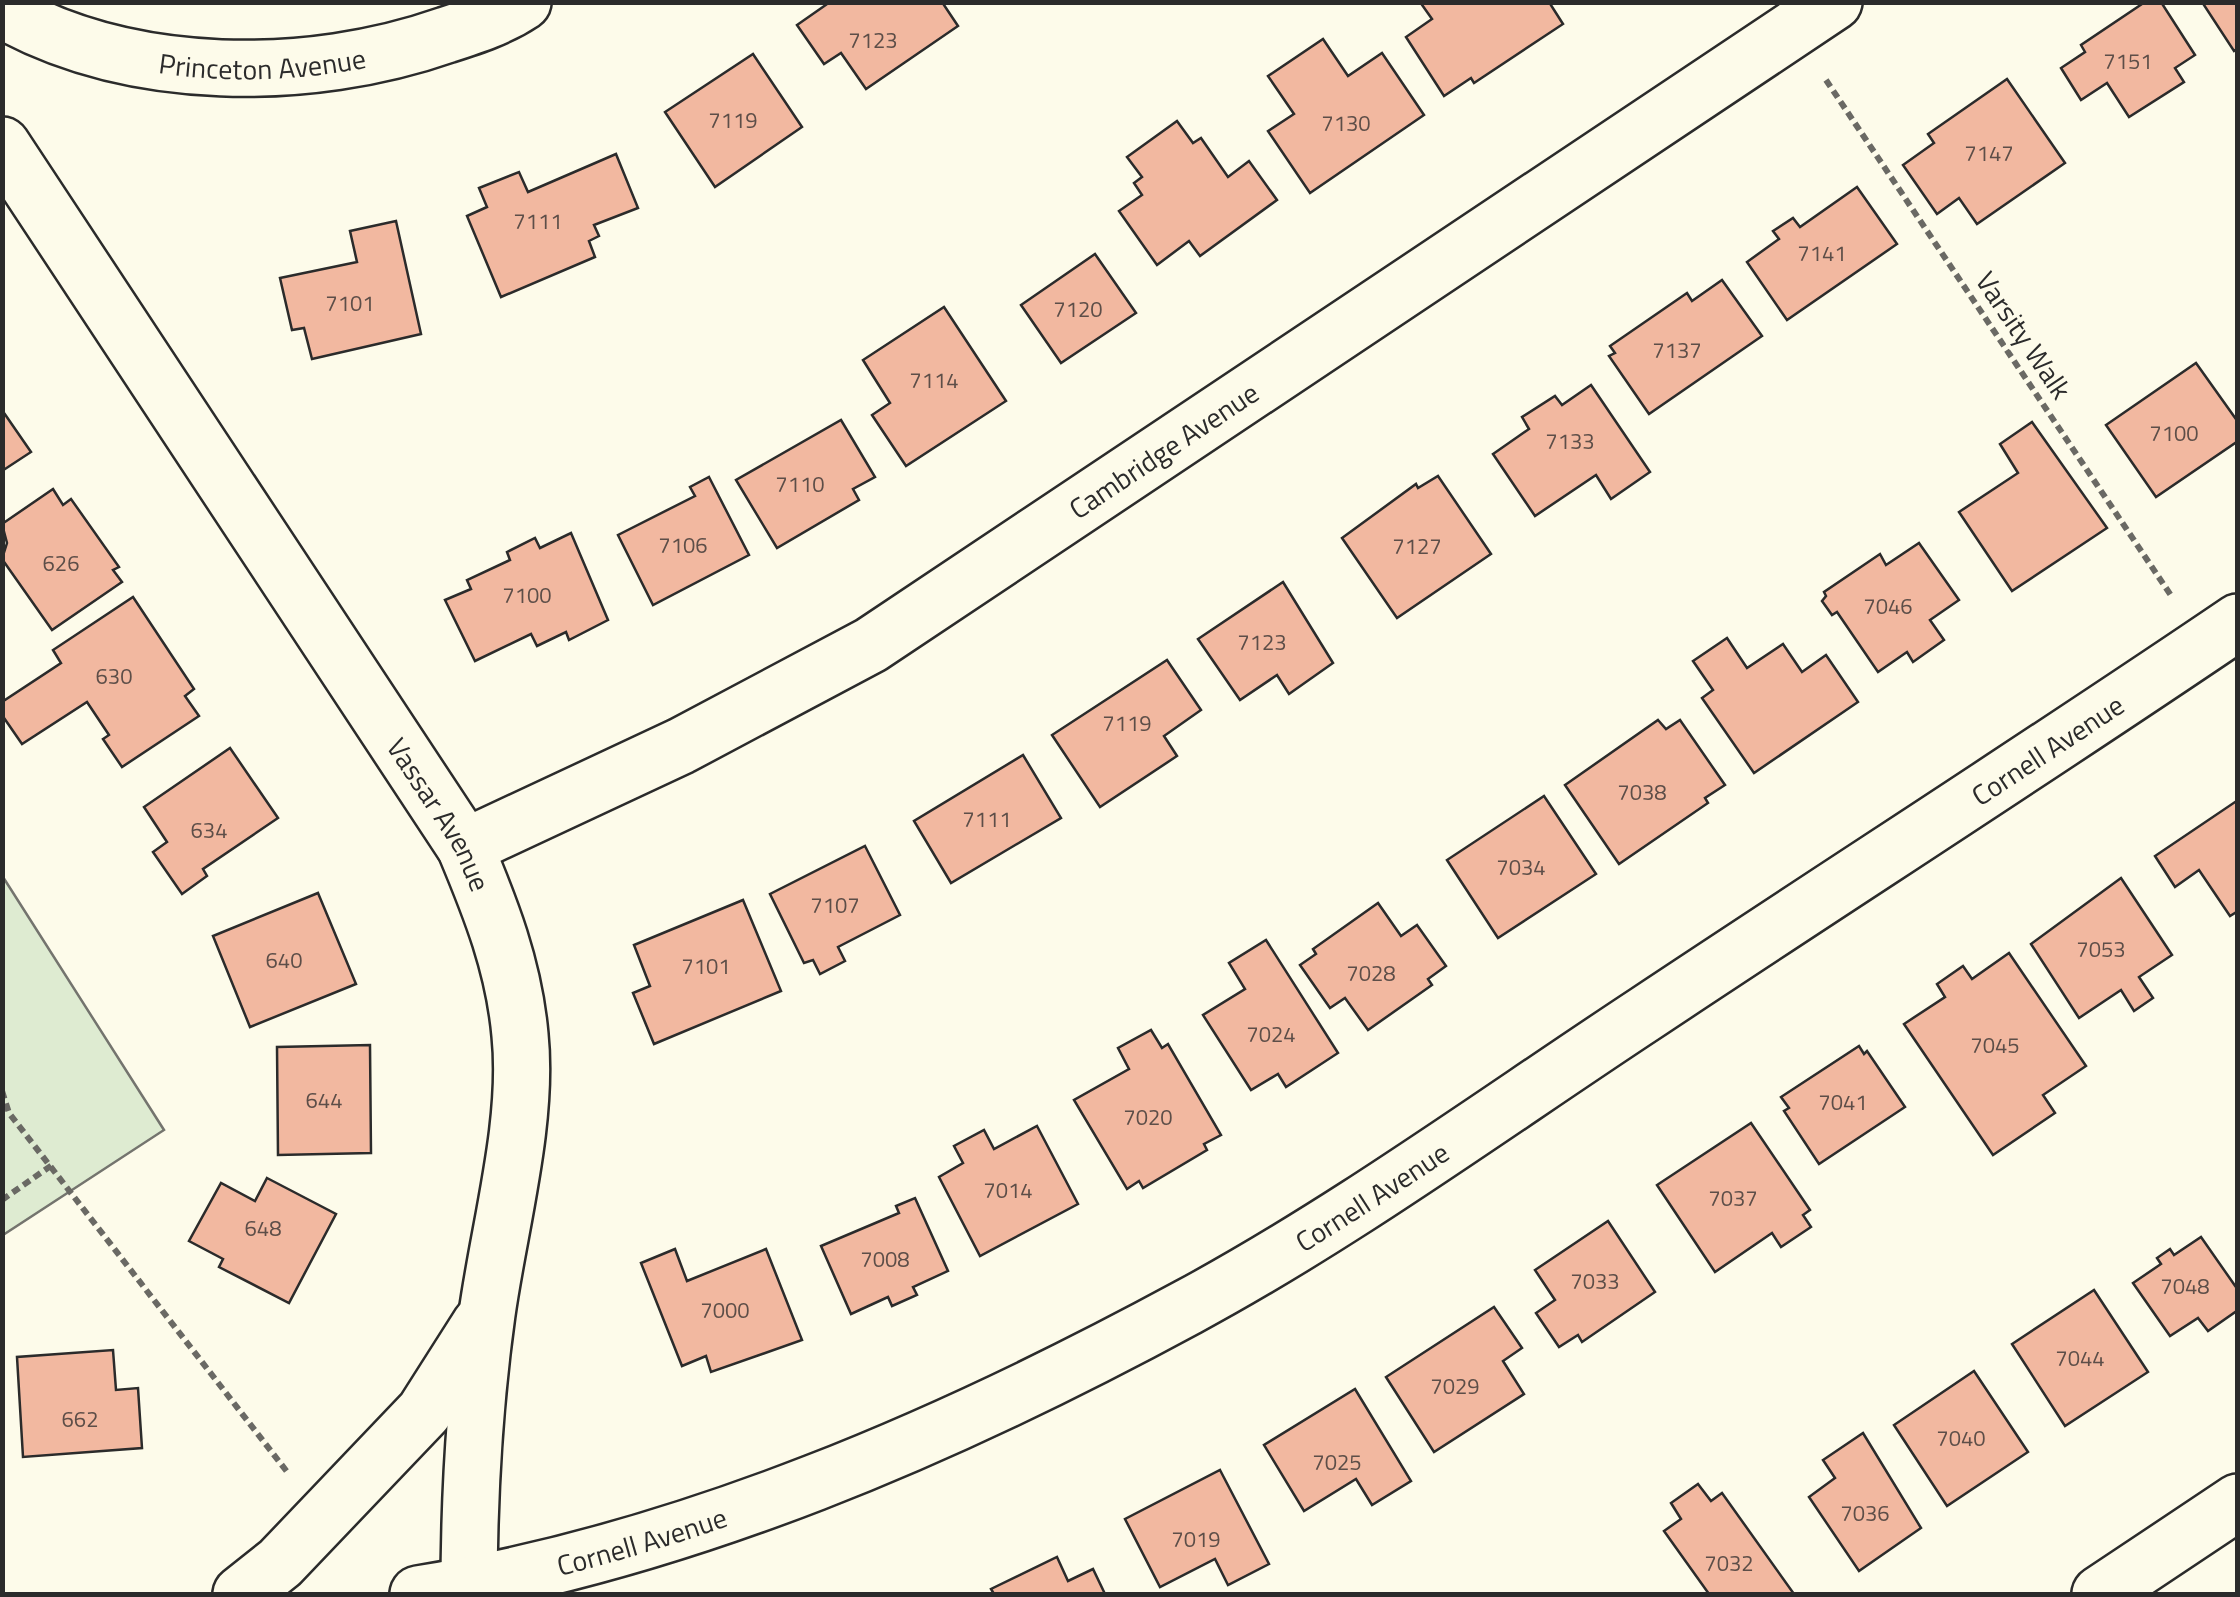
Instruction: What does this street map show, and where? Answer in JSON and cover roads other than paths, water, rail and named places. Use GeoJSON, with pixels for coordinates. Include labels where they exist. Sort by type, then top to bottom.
{"type":"FeatureCollection","features":[{"type":"Feature","properties":{"kind":"street","name":"Princeton Avenue"},"geometry":{"type":"LineString","coordinates":[[2,10],[40,31],[174,64],[283,70],[403,50],[503,16],[523,2]]}},
{"type":"Feature","properties":{"kind":"street","name":"Cambridge Avenue"},"geometry":{"type":"LineString","coordinates":[[464,847],[681,746],[872,646],[1813,16]]}},
{"type":"Feature","properties":{"kind":"street","name":"Vassar Avenue"},"geometry":{"type":"LineString","coordinates":[[2,144],[464,847],[504,942],[521,1038],[514,1151],[487,1313],[452,1592]]}},
{"type":"Feature","properties":{"kind":"street","name":"Cornell Avenue"},"geometry":{"type":"LineString","coordinates":[[452,1592],[651,1537],[838,1475],[985,1409],[1190,1306],[1375,1192],[2221,633]]}},
{"type":"Feature","properties":{"kind":"street"},"geometry":{"type":"LineString","coordinates":[[241,1594],[327,1516],[424,1412],[487,1313]]}},
{"type":"Feature","properties":{"kind":"street"},"geometry":{"type":"LineString","coordinates":[[2100,1594],[2238,1502]]}}]}
